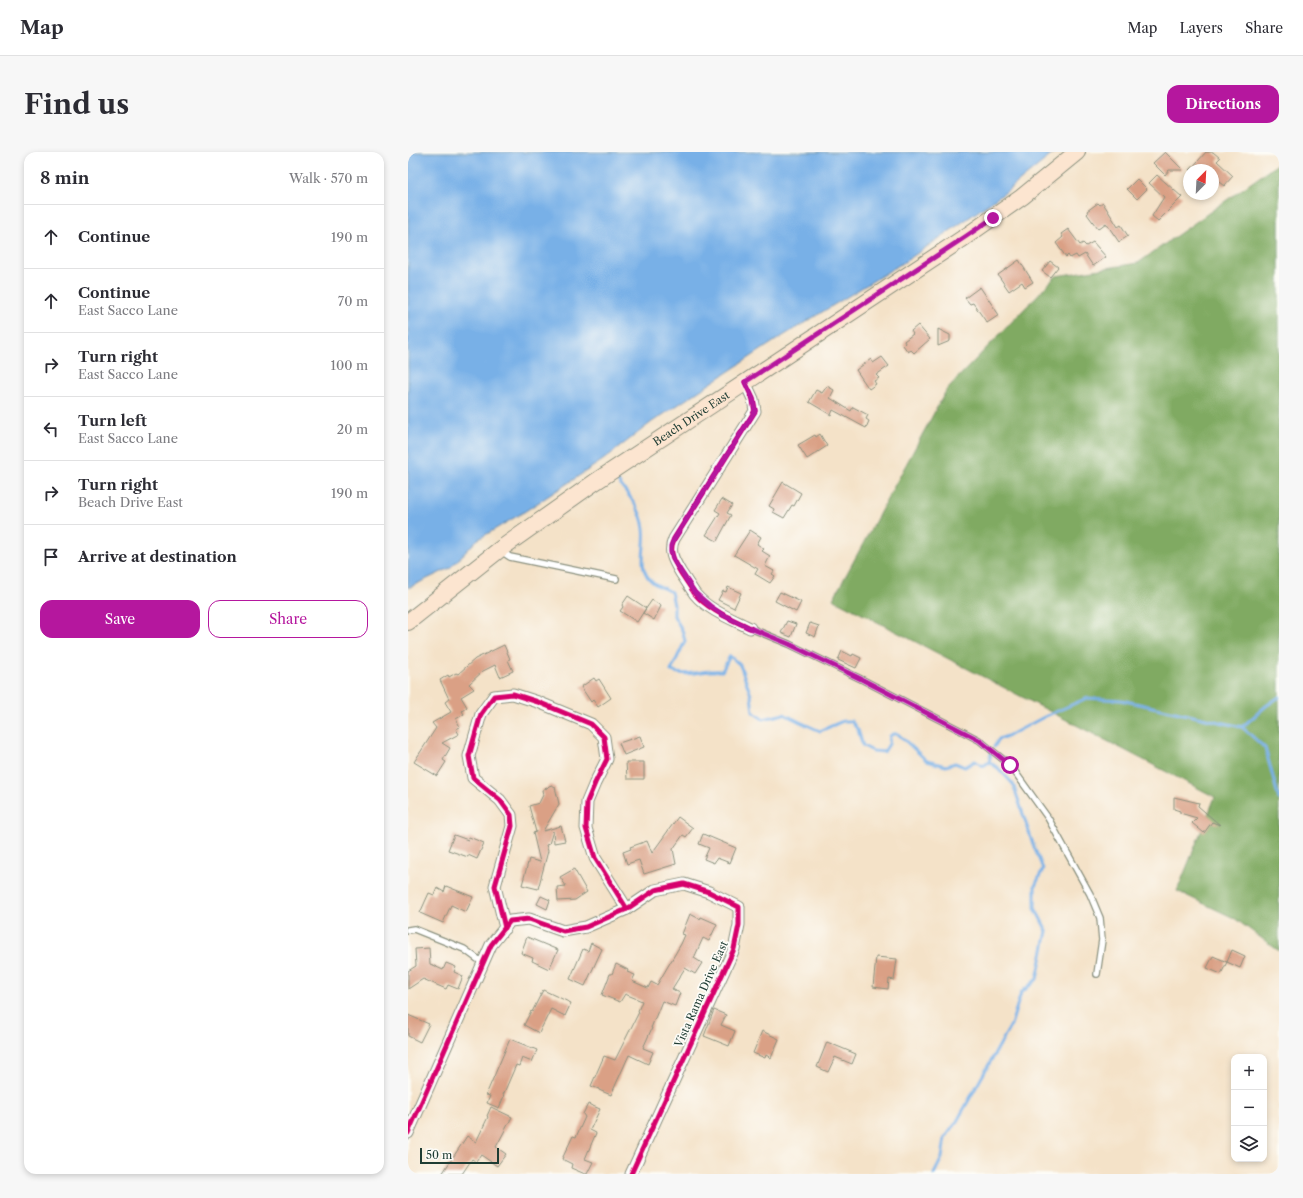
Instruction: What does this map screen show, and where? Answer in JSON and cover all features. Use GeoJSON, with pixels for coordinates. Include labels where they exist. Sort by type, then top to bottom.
{"type":"FeatureCollection","features":[{"type":"Feature","properties":{"kind":"main road","name":"Beach Drive East"},"geometry":{"type":"LineString","coordinates":[[408,622],[499,550],[595,482],[965,237],[1022,197],[1077,152]]}},
{"type":"Feature","properties":{"kind":"street"},"geometry":{"type":"LineString","coordinates":[[745,382],[753,399],[755,411],[674,539],[671,546],[671,552],[674,561],[700,599],[723,615],[750,628]]}},
{"type":"Feature","properties":{"kind":"street"},"geometry":{"type":"LineString","coordinates":[[505,928],[495,886],[512,826],[512,815],[500,800],[473,778],[469,756],[481,714],[494,696],[513,694],[538,702],[591,724],[604,737],[607,759],[587,802],[586,828],[595,858],[628,909]]}},
{"type":"Feature","properties":{"kind":"street","name":"Vista Rama Drive East"},"geometry":{"type":"LineString","coordinates":[[408,1133],[491,945],[510,921],[529,919],[563,931],[586,927],[628,909],[655,890],[684,884],[709,892],[739,907],[739,925],[734,949],[631,1174]]}},
{"type":"Feature","properties":{"kind":"lane"},"geometry":{"type":"LineString","coordinates":[[499,550],[510,557],[616,579]]}},
{"type":"Feature","properties":{"kind":"lane"},"geometry":{"type":"LineString","coordinates":[[750,628],[789,644],[863,680],[979,740],[1010,765],[1048,818],[1090,894],[1100,918],[1102,940],[1097,974]]}},
{"type":"Feature","properties":{"kind":"lane"},"geometry":{"type":"LineString","coordinates":[[408,930],[414,929],[464,949],[483,963]]}},
{"type":"Feature","properties":{"kind":"green space"},"geometry":{"type":"Polygon","coordinates":[[[1279,163],[1279,951],[1234,918],[1177,891],[1215,797],[833,599],[947,389],[1056,276],[1138,263],[1279,163]]]}},
{"type":"Feature","properties":{"kind":"water"},"geometry":{"type":"Polygon","coordinates":[[[408,152],[1055,152],[1006,192],[909,259],[778,339],[652,422],[603,460],[524,512],[477,540],[450,568],[408,588],[408,152]]]}},
{"type":"Feature","properties":{"kind":"building"},"geometry":{"type":"Polygon","coordinates":[[[1165,152],[1183,170],[1169,170],[1165,175],[1153,163],[1165,152]]]}},
{"type":"Feature","properties":{"kind":"building"},"geometry":{"type":"Polygon","coordinates":[[[1206,152],[1213,152],[1220,158],[1217,161],[1233,176],[1224,186],[1219,182],[1219,164],[1195,164],[1206,152]]]}},
{"type":"Feature","properties":{"kind":"building"},"geometry":{"type":"Polygon","coordinates":[[[1157,175],[1182,197],[1158,221],[1152,216],[1164,197],[1149,183],[1157,175]]]}},
{"type":"Feature","properties":{"kind":"building"},"geometry":{"type":"Polygon","coordinates":[[[1137,179],[1147,189],[1137,199],[1127,189],[1137,179]]]}},
{"type":"Feature","properties":{"kind":"building"},"geometry":{"type":"Polygon","coordinates":[[[1098,203],[1100,205],[1103,203],[1118,227],[1121,225],[1128,236],[1119,242],[1106,223],[1098,229],[1087,214],[1087,211],[1098,203]]]}},
{"type":"Feature","properties":{"kind":"building"},"geometry":{"type":"Polygon","coordinates":[[[1068,229],[1080,245],[1083,243],[1086,246],[1093,242],[1106,257],[1093,266],[1085,254],[1078,258],[1076,255],[1070,258],[1068,255],[1066,257],[1056,243],[1063,237],[1061,234],[1068,229]]]}},
{"type":"Feature","properties":{"kind":"building"},"geometry":{"type":"Polygon","coordinates":[[[1019,260],[1033,282],[1025,287],[1022,282],[1009,291],[998,275],[1019,260]]]}},
{"type":"Feature","properties":{"kind":"building"},"geometry":{"type":"Polygon","coordinates":[[[1050,261],[1058,267],[1050,277],[1042,271],[1050,261]]]}},
{"type":"Feature","properties":{"kind":"building"},"geometry":{"type":"Polygon","coordinates":[[[980,287],[999,315],[987,323],[973,303],[970,304],[965,298],[980,287]]]}},
{"type":"Feature","properties":{"kind":"building"},"geometry":{"type":"Polygon","coordinates":[[[918,325],[930,339],[914,353],[911,350],[908,352],[903,345],[905,343],[904,341],[913,334],[911,331],[918,325]]]}},
{"type":"Feature","properties":{"kind":"building"},"geometry":{"type":"Polygon","coordinates":[[[938,329],[950,335],[950,341],[938,346],[938,329]]]}},
{"type":"Feature","properties":{"kind":"building"},"geometry":{"type":"Polygon","coordinates":[[[882,357],[889,366],[876,375],[879,378],[874,381],[876,384],[869,389],[856,370],[871,359],[873,363],[882,357]]]}},
{"type":"Feature","properties":{"kind":"building"},"geometry":{"type":"Polygon","coordinates":[[[827,386],[834,390],[830,398],[851,411],[853,407],[868,415],[866,419],[869,421],[866,428],[833,410],[831,415],[809,402],[816,390],[822,393],[827,386]]]}},
{"type":"Feature","properties":{"kind":"building"},"geometry":{"type":"Polygon","coordinates":[[[820,434],[827,446],[807,459],[798,445],[815,435],[816,437],[820,434]]]}},
{"type":"Feature","properties":{"kind":"building"},"geometry":{"type":"Polygon","coordinates":[[[783,482],[801,493],[794,506],[792,505],[784,518],[773,512],[774,509],[769,506],[783,482]]]}},
{"type":"Feature","properties":{"kind":"building"},"geometry":{"type":"Polygon","coordinates":[[[722,499],[732,505],[727,513],[731,515],[717,541],[706,535],[720,513],[715,510],[722,499]]]}},
{"type":"Feature","properties":{"kind":"building"},"geometry":{"type":"Polygon","coordinates":[[[750,530],[761,537],[757,544],[764,549],[762,551],[770,556],[765,566],[774,571],[772,574],[775,576],[770,583],[755,574],[758,569],[734,555],[750,530]]]}},
{"type":"Feature","properties":{"kind":"building"},"geometry":{"type":"Polygon","coordinates":[[[728,587],[741,593],[734,608],[718,600],[723,591],[726,592],[728,587]]]}},
{"type":"Feature","properties":{"kind":"building"},"geometry":{"type":"Polygon","coordinates":[[[780,592],[801,602],[796,612],[775,601],[780,592]]]}},
{"type":"Feature","properties":{"kind":"building"},"geometry":{"type":"Polygon","coordinates":[[[628,596],[646,608],[637,622],[620,611],[628,596]]]}},
{"type":"Feature","properties":{"kind":"building"},"geometry":{"type":"Polygon","coordinates":[[[652,600],[661,606],[654,620],[643,613],[652,600]]]}},
{"type":"Feature","properties":{"kind":"building"},"geometry":{"type":"Polygon","coordinates":[[[787,621],[796,624],[791,637],[781,633],[787,621]]]}},
{"type":"Feature","properties":{"kind":"building"},"geometry":{"type":"Polygon","coordinates":[[[810,623],[819,626],[815,637],[806,633],[810,623]]]}},
{"type":"Feature","properties":{"kind":"building"},"geometry":{"type":"Polygon","coordinates":[[[504,645],[513,671],[500,677],[495,665],[483,671],[469,684],[474,689],[461,697],[467,707],[462,711],[464,714],[456,719],[460,727],[456,729],[459,734],[442,743],[450,748],[443,760],[446,762],[437,776],[414,762],[436,728],[432,723],[451,712],[445,702],[449,699],[440,680],[448,675],[449,677],[456,673],[458,674],[475,659],[504,645]]]}},
{"type":"Feature","properties":{"kind":"building"},"geometry":{"type":"Polygon","coordinates":[[[842,651],[852,656],[853,654],[861,658],[856,668],[838,660],[842,651]]]}},
{"type":"Feature","properties":{"kind":"building"},"geometry":{"type":"Polygon","coordinates":[[[594,678],[596,681],[599,679],[611,698],[598,707],[593,700],[591,702],[581,687],[594,678]]]}},
{"type":"Feature","properties":{"kind":"building"},"geometry":{"type":"Polygon","coordinates":[[[640,736],[644,747],[624,755],[619,743],[640,736]]]}},
{"type":"Feature","properties":{"kind":"building"},"geometry":{"type":"Polygon","coordinates":[[[626,762],[644,762],[644,779],[627,779],[626,762]]]}},
{"type":"Feature","properties":{"kind":"building"},"geometry":{"type":"Polygon","coordinates":[[[552,785],[555,787],[559,804],[543,831],[561,826],[565,841],[554,843],[553,831],[549,844],[546,845],[548,851],[538,889],[522,885],[529,859],[540,862],[533,833],[536,832],[529,806],[539,803],[543,795],[542,790],[552,785]]]}},
{"type":"Feature","properties":{"kind":"building"},"geometry":{"type":"Polygon","coordinates":[[[1174,797],[1199,803],[1198,806],[1220,825],[1212,822],[1204,833],[1192,823],[1197,818],[1180,813],[1180,811],[1174,809],[1174,797]]]}},
{"type":"Feature","properties":{"kind":"building"},"geometry":{"type":"Polygon","coordinates":[[[678,817],[693,828],[686,837],[683,835],[673,849],[676,864],[644,874],[639,860],[627,864],[623,852],[631,849],[630,847],[647,841],[652,853],[678,817]]]}},
{"type":"Feature","properties":{"kind":"building"},"geometry":{"type":"Polygon","coordinates":[[[703,834],[736,848],[730,863],[717,858],[714,863],[704,859],[709,848],[699,844],[703,834]]]}},
{"type":"Feature","properties":{"kind":"building"},"geometry":{"type":"Polygon","coordinates":[[[454,835],[468,840],[469,837],[484,843],[477,859],[448,850],[454,835]]]}},
{"type":"Feature","properties":{"kind":"building"},"geometry":{"type":"Polygon","coordinates":[[[574,869],[587,892],[575,900],[558,901],[557,887],[566,886],[560,877],[574,869]]]}},
{"type":"Feature","properties":{"kind":"building"},"geometry":{"type":"Polygon","coordinates":[[[446,886],[473,897],[466,912],[451,905],[443,923],[420,913],[429,893],[434,895],[437,888],[444,892],[446,886]]]}},
{"type":"Feature","properties":{"kind":"building"},"geometry":{"type":"Polygon","coordinates":[[[541,896],[550,900],[547,909],[537,904],[541,896]]]}},
{"type":"Feature","properties":{"kind":"building"},"geometry":{"type":"Polygon","coordinates":[[[690,914],[700,919],[701,917],[717,924],[709,941],[703,938],[694,958],[702,963],[695,974],[685,968],[672,989],[680,993],[675,1006],[662,1001],[643,1048],[653,1052],[648,1064],[629,1055],[611,1095],[591,1086],[604,1056],[615,1060],[639,1012],[638,1011],[642,1001],[625,994],[620,1002],[602,995],[610,974],[612,974],[616,964],[628,970],[627,972],[635,975],[632,981],[648,988],[651,982],[657,985],[681,944],[685,935],[682,934],[690,914]]]}},
{"type":"Feature","properties":{"kind":"building"},"geometry":{"type":"Polygon","coordinates":[[[527,937],[558,950],[549,969],[532,961],[533,958],[521,953],[527,937]]]}},
{"type":"Feature","properties":{"kind":"building"},"geometry":{"type":"Polygon","coordinates":[[[591,943],[602,949],[585,986],[570,979],[583,949],[588,951],[591,943]]]}},
{"type":"Feature","properties":{"kind":"building"},"geometry":{"type":"Polygon","coordinates":[[[429,948],[430,964],[443,970],[446,963],[456,967],[454,972],[463,976],[458,989],[448,985],[446,989],[423,979],[408,989],[408,971],[416,966],[415,949],[429,948]]]}},
{"type":"Feature","properties":{"kind":"building"},"geometry":{"type":"Polygon","coordinates":[[[1232,950],[1245,956],[1240,968],[1227,962],[1232,950]]]}},
{"type":"Feature","properties":{"kind":"building"},"geometry":{"type":"Polygon","coordinates":[[[1213,956],[1227,962],[1221,974],[1207,968],[1213,956]]]}},
{"type":"Feature","properties":{"kind":"building"},"geometry":{"type":"Polygon","coordinates":[[[876,957],[897,959],[894,980],[889,979],[888,989],[873,987],[876,957]]]}},
{"type":"Feature","properties":{"kind":"building"},"geometry":{"type":"Polygon","coordinates":[[[543,990],[571,1003],[565,1016],[551,1009],[539,1033],[524,1025],[543,990]]]}},
{"type":"Feature","properties":{"kind":"building"},"geometry":{"type":"Polygon","coordinates":[[[714,1010],[726,1015],[721,1025],[735,1031],[729,1046],[704,1036],[714,1010]]]}},
{"type":"Feature","properties":{"kind":"building"},"geometry":{"type":"Polygon","coordinates":[[[408,1015],[429,1024],[420,1042],[408,1036],[408,1015]]]}},
{"type":"Feature","properties":{"kind":"building"},"geometry":{"type":"Polygon","coordinates":[[[762,1031],[779,1039],[771,1058],[766,1055],[765,1058],[753,1053],[762,1031]]]}},
{"type":"Feature","properties":{"kind":"building"},"geometry":{"type":"Polygon","coordinates":[[[510,1039],[537,1050],[532,1062],[522,1058],[519,1066],[516,1065],[499,1108],[487,1103],[490,1096],[486,1095],[510,1039]]]}},
{"type":"Feature","properties":{"kind":"building"},"geometry":{"type":"Polygon","coordinates":[[[827,1042],[856,1054],[852,1064],[835,1057],[828,1072],[817,1067],[827,1042]]]}},
{"type":"Feature","properties":{"kind":"building"},"geometry":{"type":"Polygon","coordinates":[[[588,1104],[600,1109],[590,1130],[596,1133],[585,1159],[593,1162],[587,1174],[585,1174],[571,1168],[572,1164],[562,1159],[573,1136],[576,1137],[585,1117],[583,1114],[588,1104]]]}},
{"type":"Feature","properties":{"kind":"building"},"geometry":{"type":"Polygon","coordinates":[[[491,1107],[512,1117],[496,1147],[506,1154],[497,1166],[481,1155],[476,1162],[472,1159],[462,1174],[442,1174],[467,1136],[476,1142],[491,1107]]]}},
{"type":"Feature","properties":{"kind":"waterway"},"geometry":{"type":"LineString","coordinates":[[615,478],[637,508],[643,522],[645,536],[643,565],[645,572],[648,578],[654,583],[671,592],[674,605],[674,616],[682,630],[685,641],[671,671],[683,674],[722,671],[730,656],[740,665],[751,695],[753,712],[763,719],[784,714],[820,731],[843,721],[851,721],[858,730],[863,746],[873,751],[884,752],[889,744],[890,736],[893,734],[898,734],[927,761],[946,766],[955,763],[965,767],[975,761],[983,766],[989,762],[991,753]]}},
{"type":"Feature","properties":{"kind":"waterway"},"geometry":{"type":"LineString","coordinates":[[1242,727],[1279,697]]}},
{"type":"Feature","properties":{"kind":"waterway"},"geometry":{"type":"LineString","coordinates":[[994,747],[999,739],[1087,698],[1121,700],[1242,727],[1265,748],[1279,799]]}},
{"type":"Feature","properties":{"kind":"waterway"},"geometry":{"type":"LineString","coordinates":[[934,1174],[942,1158],[945,1138],[956,1123],[1011,1025],[1021,993],[1037,979],[1047,931],[1035,908],[1035,886],[1043,869],[1013,784],[998,768],[989,762]]}},
{"type":"Feature","properties":{"kind":"cycle path"},"geometry":{"type":"LineString","coordinates":[[745,382],[753,399],[755,411],[674,539],[672,544],[672,552],[681,573],[700,600],[721,614],[750,628]]}},
{"type":"Feature","properties":{"kind":"cycle path"},"geometry":{"type":"LineString","coordinates":[[505,928],[495,886],[512,826],[511,815],[500,800],[473,778],[469,756],[481,714],[494,696],[513,694],[538,702],[591,724],[604,737],[607,759],[587,802],[586,828],[595,858],[627,909]]}},
{"type":"Feature","properties":{"kind":"cycle path"},"geometry":{"type":"LineString","coordinates":[[408,1133],[491,945],[510,921],[529,919],[563,931],[586,927],[627,909],[655,890],[684,884],[709,892],[739,907],[739,925],[734,949],[631,1174]]}},
{"type":"Feature","properties":{"kind":"route"},"geometry":{"type":"LineString","coordinates":[[993,218],[745,382],[753,399],[755,411],[674,539],[671,546],[671,552],[674,561],[695,593],[700,599],[723,615],[789,644],[863,680],[979,740],[1010,765]]}}]}
